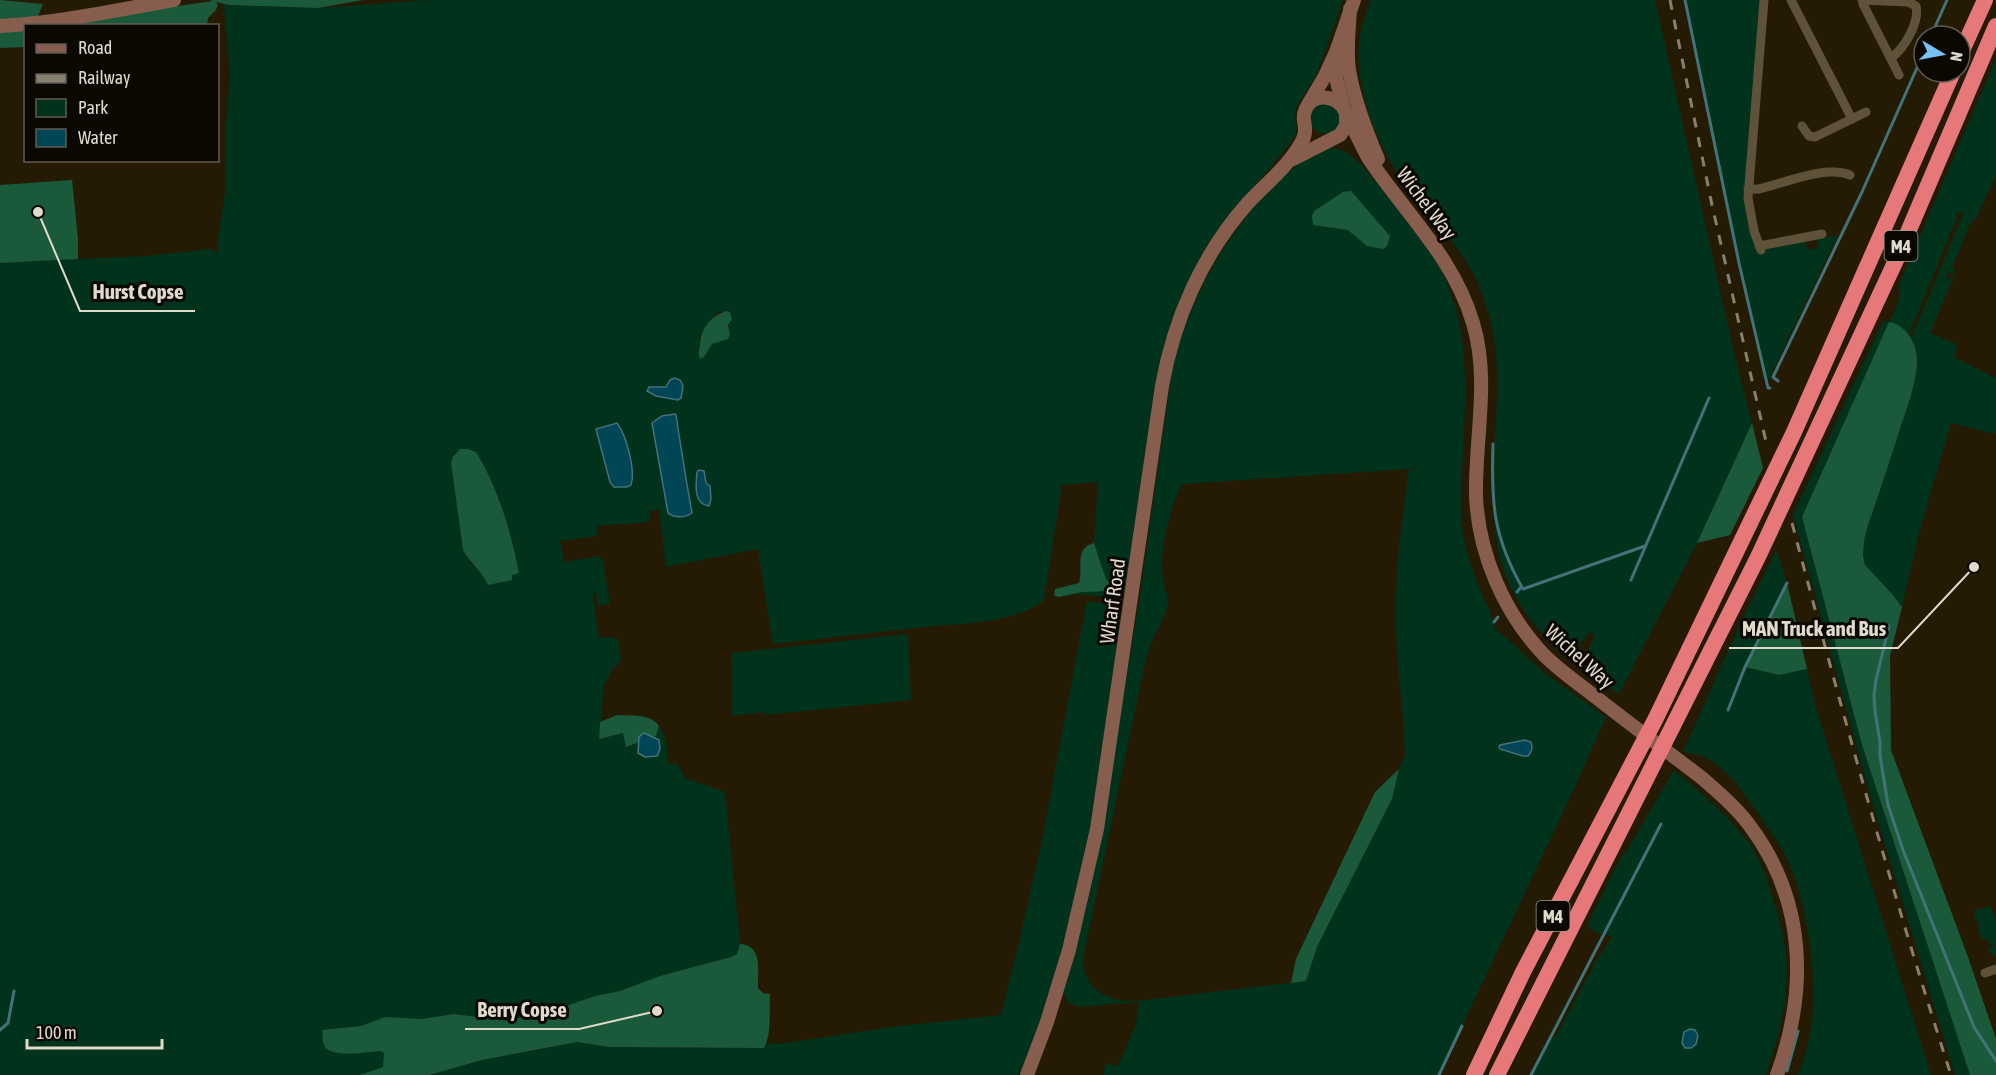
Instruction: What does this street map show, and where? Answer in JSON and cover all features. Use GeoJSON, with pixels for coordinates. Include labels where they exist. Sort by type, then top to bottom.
{"type":"FeatureCollection","features":[{"type":"Feature","properties":{"kind":"highway"},"geometry":{"type":"LineString","coordinates":[[1972,29],[1985,0]]}},
{"type":"Feature","properties":{"kind":"highway","name":"M4"},"geometry":{"type":"LineString","coordinates":[[1497,1075],[1674,728],[1802,465],[1897,258],[1996,26]]}},
{"type":"Feature","properties":{"kind":"highway","name":"M4"},"geometry":{"type":"LineString","coordinates":[[1474,1075],[1523,972],[1656,718],[1747,531],[1794,432],[1948,84]]}},
{"type":"Feature","properties":{"kind":"main road"},"geometry":{"type":"LineString","coordinates":[[30,24],[174,0]]}},
{"type":"Feature","properties":{"kind":"main road"},"geometry":{"type":"LineString","coordinates":[[1352,4],[1348,60],[1352,85],[1386,181]]}},
{"type":"Feature","properties":{"kind":"main road","name":"Wharf Road"},"geometry":{"type":"LineString","coordinates":[[1027,1075],[1060,983],[1097,829],[1170,348],[1191,291],[1216,246],[1246,204],[1289,161],[1301,145],[1305,129],[1303,118],[1336,52],[1352,4]]}},
{"type":"Feature","properties":{"kind":"main road"},"geometry":{"type":"LineString","coordinates":[[0,26],[24,24]]}},
{"type":"Feature","properties":{"kind":"main road","name":"Wharf Road"},"geometry":{"type":"LineString","coordinates":[[1336,52],[1336,78],[1345,111]]}},
{"type":"Feature","properties":{"kind":"main road"},"geometry":{"type":"LineString","coordinates":[[1305,129],[1315,139],[1329,140],[1340,135],[1345,128],[1345,111],[1336,100],[1325,97],[1308,105]]}},
{"type":"Feature","properties":{"kind":"main road","name":"Wichel Way"},"geometry":{"type":"LineString","coordinates":[[1345,111],[1369,158],[1444,258],[1458,284],[1474,325],[1481,374],[1476,476],[1479,527],[1490,566],[1511,612],[1536,646],[1558,668],[1702,778],[1731,805],[1749,825],[1776,870],[1790,913],[1798,972],[1797,998],[1791,1033],[1777,1075]]}},
{"type":"Feature","properties":{"kind":"main road","name":"Wharf Road"},"geometry":{"type":"LineString","coordinates":[[1289,161],[1329,140]]}},
{"type":"Feature","properties":{"kind":"main road","name":"Wichel Way"},"geometry":{"type":"LineString","coordinates":[[1329,140],[1352,146],[1369,158]]}},
{"type":"Feature","properties":{"kind":"street"},"geometry":{"type":"LineString","coordinates":[[1764,0],[1748,189],[1748,206],[1754,231],[1760,248],[1822,234]]}},
{"type":"Feature","properties":{"kind":"street"},"geometry":{"type":"LineString","coordinates":[[1791,0],[1852,119]]}},
{"type":"Feature","properties":{"kind":"street"},"geometry":{"type":"LineString","coordinates":[[1891,58],[1906,42],[1916,17],[1916,6],[1908,2],[1862,0],[1899,75]]}},
{"type":"Feature","properties":{"kind":"street"},"geometry":{"type":"LineString","coordinates":[[1802,126],[1809,136],[1815,137],[1866,112]]}},
{"type":"Feature","properties":{"kind":"street"},"geometry":{"type":"LineString","coordinates":[[1748,189],[1759,189],[1827,172],[1851,175]]}},
{"type":"Feature","properties":{"kind":"street"},"geometry":{"type":"LineString","coordinates":[[1985,973],[1996,969]]}},
{"type":"Feature","properties":{"kind":"green space"},"geometry":{"type":"Polygon","coordinates":[[[0,0],[43,4],[38,16],[0,21],[0,0]]]}},
{"type":"Feature","properties":{"kind":"green space"},"geometry":{"type":"Polygon","coordinates":[[[209,0],[363,0],[318,8],[229,5],[216,2],[218,5],[216,10],[208,18],[207,24],[72,24],[213,1],[209,0]]]}},
{"type":"Feature","properties":{"kind":"green space"},"geometry":{"type":"Polygon","coordinates":[[[426,0],[1343,0],[1317,74],[1296,108],[1297,128],[1294,137],[1218,230],[1181,298],[1126,588],[1116,598],[1075,594],[1114,585],[1106,579],[1094,543],[1098,482],[1062,485],[1044,601],[1017,614],[971,623],[773,644],[758,549],[666,567],[659,509],[649,511],[650,522],[597,526],[597,536],[560,541],[564,562],[598,556],[603,560],[610,604],[598,606],[596,593],[593,593],[599,638],[618,638],[621,660],[612,670],[604,686],[599,738],[623,733],[626,746],[658,730],[659,726],[666,739],[668,764],[677,763],[685,778],[725,792],[740,944],[737,954],[620,991],[509,1021],[454,1014],[422,1019],[385,1017],[361,1026],[322,1030],[328,1050],[335,1053],[380,1051],[385,1053],[384,1067],[360,1075],[0,1075],[0,263],[146,256],[210,249],[218,254],[218,237],[225,193],[225,136],[230,75],[224,5],[318,8],[426,0]],[[727,311],[717,313],[709,323],[699,338],[698,354],[704,357],[712,344],[730,334],[727,311]],[[453,457],[451,463],[463,550],[472,565],[483,573],[512,580],[511,575],[519,573],[513,543],[498,496],[453,457]]]}},
{"type":"Feature","properties":{"kind":"green space"},"geometry":{"type":"Polygon","coordinates":[[[1371,0],[1655,0],[1752,423],[1697,543],[1619,694],[1598,680],[1607,668],[1589,653],[1595,636],[1590,632],[1567,659],[1530,619],[1509,583],[1501,562],[1496,539],[1493,492],[1497,379],[1496,351],[1491,323],[1472,271],[1456,246],[1390,161],[1367,109],[1362,90],[1359,53],[1361,31],[1371,0]]]}},
{"type":"Feature","properties":{"kind":"green space"},"geometry":{"type":"Polygon","coordinates":[[[1685,0],[1760,0],[1745,204],[1747,220],[1757,253],[1766,251],[1766,247],[1805,240],[1807,250],[1818,248],[1817,239],[1838,235],[1767,383],[1739,263],[1685,0]]]}},
{"type":"Feature","properties":{"kind":"green space"},"geometry":{"type":"Polygon","coordinates":[[[24,30],[24,47],[0,48],[0,32],[24,30]]]}},
{"type":"Feature","properties":{"kind":"green space"},"geometry":{"type":"Polygon","coordinates":[[[1996,59],[1996,175],[1975,221],[1972,220],[1952,267],[1955,269],[1952,273],[1949,272],[1946,279],[1949,280],[1957,270],[1930,333],[1958,345],[1954,357],[1996,378],[1996,434],[1951,423],[1920,529],[1902,607],[1865,565],[1863,556],[1868,525],[1910,398],[1802,517],[1862,745],[1970,1075],[1955,1075],[1871,798],[1793,515],[1883,321],[1889,322],[1894,313],[1899,285],[1996,59]],[[1959,212],[1909,335],[1912,337],[1964,212],[1959,212]]]}},
{"type":"Feature","properties":{"kind":"green space"},"geometry":{"type":"Polygon","coordinates":[[[1325,104],[1331,105],[1339,113],[1339,125],[1331,133],[1325,134],[1319,133],[1311,125],[1310,119],[1311,113],[1319,105],[1325,104]]]}},
{"type":"Feature","properties":{"kind":"green space"},"geometry":{"type":"Polygon","coordinates":[[[1329,147],[1339,149],[1356,159],[1370,175],[1431,253],[1452,295],[1458,317],[1464,363],[1465,410],[1461,496],[1463,533],[1474,572],[1495,628],[1547,675],[1606,717],[1439,1075],[1104,1075],[1106,1063],[1118,1066],[1136,1024],[1139,1002],[1079,1007],[1068,1002],[1063,991],[1096,862],[1140,596],[1173,362],[1198,295],[1233,234],[1280,179],[1300,163],[1329,147]],[[1409,469],[1183,484],[1173,505],[1162,556],[1167,606],[1143,672],[1083,959],[1085,972],[1090,982],[1106,996],[1141,1001],[1306,981],[1317,947],[1392,799],[1405,755],[1397,654],[1396,593],[1409,469]]]}},
{"type":"Feature","properties":{"kind":"green space"},"geometry":{"type":"Polygon","coordinates":[[[72,180],[78,259],[0,263],[0,185],[72,180]]]}},
{"type":"Feature","properties":{"kind":"green space"},"geometry":{"type":"Polygon","coordinates":[[[1351,191],[1390,236],[1387,246],[1383,249],[1367,246],[1348,230],[1313,225],[1314,211],[1343,192],[1351,191]]]}},
{"type":"Feature","properties":{"kind":"green space"},"geometry":{"type":"Polygon","coordinates":[[[727,311],[730,312],[732,319],[728,325],[730,334],[728,339],[712,344],[704,357],[700,359],[701,338],[705,328],[717,316],[727,311]]]}},
{"type":"Feature","properties":{"kind":"green space"},"geometry":{"type":"Polygon","coordinates":[[[1889,322],[1900,326],[1909,335],[1915,347],[1917,369],[1908,406],[1868,525],[1863,556],[1865,565],[1902,607],[1890,656],[1891,750],[1996,1039],[1996,1075],[1970,1075],[1862,745],[1802,517],[1889,322]]]}},
{"type":"Feature","properties":{"kind":"green space"},"geometry":{"type":"Polygon","coordinates":[[[1752,423],[1763,468],[1730,535],[1697,543],[1752,423]]]}},
{"type":"Feature","properties":{"kind":"green space"},"geometry":{"type":"Polygon","coordinates":[[[460,449],[476,452],[497,495],[508,526],[519,573],[512,575],[512,580],[488,585],[463,550],[451,463],[460,449]]]}},
{"type":"Feature","properties":{"kind":"green space"},"geometry":{"type":"Polygon","coordinates":[[[1094,543],[1106,579],[1116,588],[1115,591],[1083,592],[1058,597],[1054,595],[1055,589],[1079,583],[1081,554],[1094,543]]]}},
{"type":"Feature","properties":{"kind":"green space"},"geometry":{"type":"Polygon","coordinates":[[[1775,553],[1778,553],[1787,583],[1745,667],[1779,675],[1807,669],[1814,701],[1931,1075],[1798,1075],[1809,1036],[1814,994],[1808,930],[1798,887],[1783,851],[1770,830],[1728,775],[1706,757],[1683,752],[1735,635],[1775,553]]]}},
{"type":"Feature","properties":{"kind":"green space"},"geometry":{"type":"Polygon","coordinates":[[[1787,583],[1807,669],[1779,675],[1745,667],[1787,583]]]}},
{"type":"Feature","properties":{"kind":"green space"},"geometry":{"type":"Polygon","coordinates":[[[1087,601],[1113,607],[1122,620],[1098,781],[1076,901],[1056,975],[1019,1075],[429,1075],[482,1060],[577,1042],[609,1047],[764,1048],[767,1043],[780,1044],[891,1027],[1001,1015],[1042,840],[1087,601]]]}},
{"type":"Feature","properties":{"kind":"green space"},"geometry":{"type":"Polygon","coordinates":[[[908,634],[911,700],[766,715],[766,712],[732,716],[731,653],[908,634]]]}},
{"type":"Feature","properties":{"kind":"green space"},"geometry":{"type":"Polygon","coordinates":[[[617,715],[651,719],[659,726],[656,736],[626,747],[623,733],[599,739],[600,722],[617,715]]]}},
{"type":"Feature","properties":{"kind":"green space"},"geometry":{"type":"Polygon","coordinates":[[[1399,769],[1392,799],[1317,947],[1306,981],[1291,983],[1296,959],[1375,792],[1399,769]]]}},
{"type":"Feature","properties":{"kind":"green space"},"geometry":{"type":"Polygon","coordinates":[[[1674,770],[1738,829],[1758,858],[1769,885],[1784,939],[1787,969],[1782,1016],[1766,1075],[1531,1075],[1550,1038],[1555,1038],[1596,961],[1612,937],[1595,932],[1587,926],[1621,857],[1625,854],[1674,770]]]}},
{"type":"Feature","properties":{"kind":"green space"},"geometry":{"type":"Polygon","coordinates":[[[1990,906],[1996,921],[1996,957],[1987,949],[1993,947],[1987,939],[1982,939],[1974,914],[1976,910],[1990,906]]]}},
{"type":"Feature","properties":{"kind":"green space"},"geometry":{"type":"Polygon","coordinates":[[[740,944],[753,949],[756,954],[758,988],[763,993],[770,994],[769,1029],[764,1048],[609,1047],[577,1042],[482,1060],[429,1075],[360,1075],[383,1067],[384,1053],[380,1051],[333,1052],[323,1043],[322,1030],[361,1026],[385,1017],[422,1019],[454,1014],[509,1021],[620,991],[660,976],[731,957],[737,954],[740,944]]]}},
{"type":"Feature","properties":{"kind":"water"},"geometry":{"type":"Polygon","coordinates":[[[674,378],[680,380],[683,386],[681,398],[678,400],[656,396],[647,391],[649,387],[666,387],[674,378]]]}},
{"type":"Feature","properties":{"kind":"water"},"geometry":{"type":"Polygon","coordinates":[[[675,414],[692,513],[680,517],[668,513],[652,423],[662,416],[675,414]]]}},
{"type":"Feature","properties":{"kind":"water"},"geometry":{"type":"Polygon","coordinates":[[[617,423],[627,444],[631,462],[632,479],[631,485],[627,487],[614,487],[610,482],[596,429],[617,423]]]}},
{"type":"Feature","properties":{"kind":"water"},"geometry":{"type":"Polygon","coordinates":[[[699,470],[704,471],[706,483],[710,486],[709,506],[700,502],[698,498],[696,482],[699,470]]]}},
{"type":"Feature","properties":{"kind":"water"},"geometry":{"type":"Polygon","coordinates":[[[644,733],[659,740],[660,749],[657,756],[645,757],[638,753],[639,737],[644,733]]]}},
{"type":"Feature","properties":{"kind":"water"},"geometry":{"type":"Polygon","coordinates":[[[1525,740],[1532,744],[1532,750],[1528,756],[1499,747],[1500,745],[1525,740]]]}},
{"type":"Feature","properties":{"kind":"water"},"geometry":{"type":"Polygon","coordinates":[[[1690,1029],[1695,1030],[1698,1036],[1696,1044],[1691,1048],[1685,1048],[1682,1043],[1684,1032],[1690,1029]]]}},
{"type":"Feature","properties":{"kind":"waterway"},"geometry":{"type":"LineString","coordinates":[[1685,0],[1739,263],[1768,388],[1770,388]]}},
{"type":"Feature","properties":{"kind":"waterway"},"geometry":{"type":"LineString","coordinates":[[1936,24],[1947,0]]}},
{"type":"Feature","properties":{"kind":"waterway"},"geometry":{"type":"LineString","coordinates":[[1778,381],[1773,377],[1862,192],[1912,79]]}},
{"type":"Feature","properties":{"kind":"waterway"},"geometry":{"type":"LineString","coordinates":[[1631,580],[1709,398]]}},
{"type":"Feature","properties":{"kind":"waterway"},"geometry":{"type":"LineString","coordinates":[[1493,444],[1496,519],[1505,553],[1523,589],[1645,546]]}},
{"type":"Feature","properties":{"kind":"waterway"},"geometry":{"type":"LineString","coordinates":[[1728,710],[1745,667],[1787,583]]}},
{"type":"Feature","properties":{"kind":"waterway"},"geometry":{"type":"LineString","coordinates":[[1517,592],[1521,587]]}},
{"type":"Feature","properties":{"kind":"waterway"},"geometry":{"type":"LineString","coordinates":[[1494,622],[1498,617]]}},
{"type":"Feature","properties":{"kind":"waterway"},"geometry":{"type":"LineString","coordinates":[[1889,626],[1874,695],[1888,805],[1903,850],[1974,1027],[1996,1061]]}},
{"type":"Feature","properties":{"kind":"waterway"},"geometry":{"type":"LineString","coordinates":[[1531,1075],[1661,824]]}},
{"type":"Feature","properties":{"kind":"waterway"},"geometry":{"type":"LineString","coordinates":[[0,1030],[8,1023],[14,991]]}},
{"type":"Feature","properties":{"kind":"waterway"},"geometry":{"type":"LineString","coordinates":[[1439,1075],[1462,1026]]}},
{"type":"Feature","properties":{"kind":"waterway"},"geometry":{"type":"LineString","coordinates":[[1787,1071],[1798,1031]]}},
{"type":"Feature","properties":{"kind":"railway"},"geometry":{"type":"LineString","coordinates":[[1670,0],[1712,205],[1767,446]]}},
{"type":"Feature","properties":{"kind":"railway"},"geometry":{"type":"LineString","coordinates":[[1792,523],[1868,800],[1951,1075]]}},
{"type":"Feature","properties":{"kind":"place","name":"Hurst Copse"},"geometry":{"type":"Point","coordinates":[38,212]}},
{"type":"Feature","properties":{"kind":"place","name":"MAN Truck and Bus"},"geometry":{"type":"Point","coordinates":[1974,567]}},
{"type":"Feature","properties":{"kind":"place","name":"Berry Copse"},"geometry":{"type":"Point","coordinates":[657,1011]}}]}
